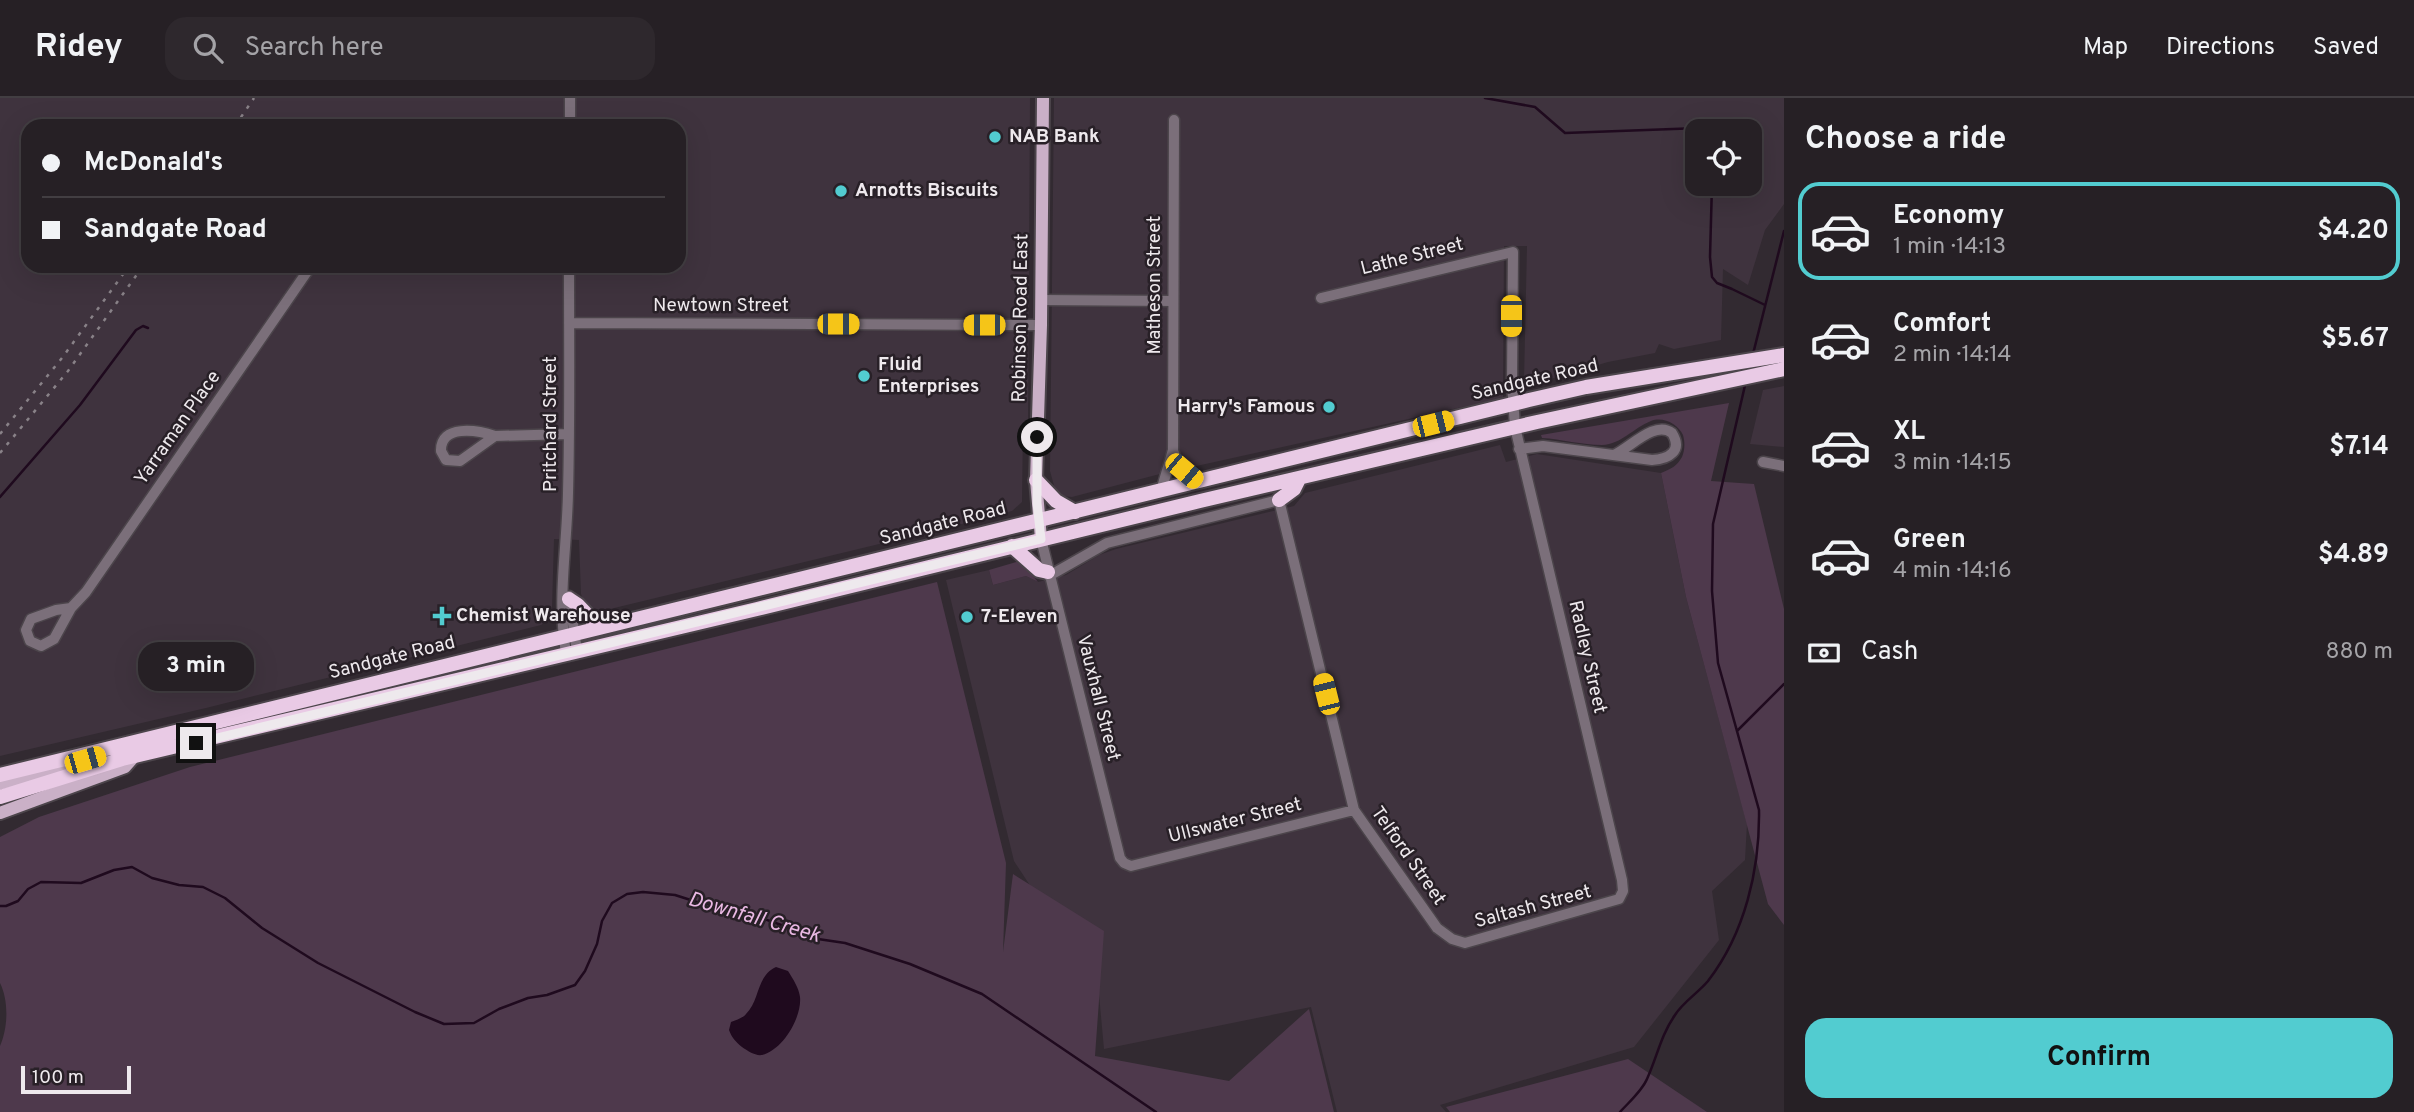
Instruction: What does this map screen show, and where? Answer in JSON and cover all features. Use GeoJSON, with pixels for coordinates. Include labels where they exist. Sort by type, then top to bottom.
{"type":"FeatureCollection","features":[{"type":"Feature","properties":{"kind":"highway","name":"Sandgate Road"},"geometry":{"type":"LineString","coordinates":[[0,797],[69,774],[572,652],[1515,427],[1730,380],[1784,355]]}},
{"type":"Feature","properties":{"kind":"highway","name":"Sandgate Road"},"geometry":{"type":"LineString","coordinates":[[0,775],[1586,387],[1739,363],[1784,369]]}},
{"type":"Feature","properties":{"kind":"highway"},"geometry":{"type":"LineString","coordinates":[[1279,500],[1294,489],[1299,479]]}},
{"type":"Feature","properties":{"kind":"highway"},"geometry":{"type":"LineString","coordinates":[[1036,480],[1056,502],[1075,512]]}},
{"type":"Feature","properties":{"kind":"highway"},"geometry":{"type":"LineString","coordinates":[[1012,546],[1039,570],[1048,574]]}},
{"type":"Feature","properties":{"kind":"highway"},"geometry":{"type":"LineString","coordinates":[[569,599],[599,627]]}},
{"type":"Feature","properties":{"kind":"main road","name":"Robinson Road East"},"geometry":{"type":"LineString","coordinates":[[1041,539],[1036,480],[1041,325],[1043,98]]}},
{"type":"Feature","properties":{"kind":"main road","name":"Sandgate Road"},"geometry":{"type":"LineString","coordinates":[[0,784],[103,755],[115,748]]}},
{"type":"Feature","properties":{"kind":"main road","name":"Sandgate Road"},"geometry":{"type":"LineString","coordinates":[[0,813],[125,767],[133,758]]}},
{"type":"Feature","properties":{"kind":"street"},"geometry":{"type":"LineString","coordinates":[[570,98],[570,119]]}},
{"type":"Feature","properties":{"kind":"street","name":"Matheson Street"},"geometry":{"type":"LineString","coordinates":[[1161,491],[1173,450],[1174,120]]}},
{"type":"Feature","properties":{"kind":"street","name":"Lathe Street"},"geometry":{"type":"LineString","coordinates":[[1321,298],[1513,252]]}},
{"type":"Feature","properties":{"kind":"street","name":"Radley Street"},"geometry":{"type":"LineString","coordinates":[[1513,252],[1515,427],[1622,880],[1622,896]]}},
{"type":"Feature","properties":{"kind":"street","name":"Yarraman Place"},"geometry":{"type":"LineString","coordinates":[[71,608],[31,619],[26,630],[30,641],[41,646],[50,643],[71,608],[86,592],[306,273]]}},
{"type":"Feature","properties":{"kind":"street","name":"Pritchard Street"},"geometry":{"type":"LineString","coordinates":[[569,273],[569,434],[561,607],[572,652]]}},
{"type":"Feature","properties":{"kind":"street"},"geometry":{"type":"LineString","coordinates":[[1041,300],[1173,301]]}},
{"type":"Feature","properties":{"kind":"street","name":"Newtown Street"},"geometry":{"type":"LineString","coordinates":[[569,323],[1041,325]]}},
{"type":"Feature","properties":{"kind":"street"},"geometry":{"type":"LineString","coordinates":[[1519,449],[1543,446],[1636,460],[1662,460],[1673,454],[1676,443],[1672,433],[1660,428],[1652,430],[1614,455]]}},
{"type":"Feature","properties":{"kind":"street"},"geometry":{"type":"LineString","coordinates":[[495,436],[460,461],[446,460],[441,451],[443,438],[451,433],[483,432],[495,436],[569,434]]}},
{"type":"Feature","properties":{"kind":"street"},"geometry":{"type":"LineString","coordinates":[[1173,450],[1181,469],[1197,482]]}},
{"type":"Feature","properties":{"kind":"street"},"geometry":{"type":"LineString","coordinates":[[1763,462],[1784,466]]}},
{"type":"Feature","properties":{"kind":"street"},"geometry":{"type":"LineString","coordinates":[[1048,574],[1107,544],[1279,500]]}},
{"type":"Feature","properties":{"kind":"street","name":"Telford Street"},"geometry":{"type":"LineString","coordinates":[[1279,500],[1354,810],[1437,929],[1451,939]]}},
{"type":"Feature","properties":{"kind":"street","name":"Vauxhall Street"},"geometry":{"type":"LineString","coordinates":[[1041,539],[1120,858],[1124,863]]}},
{"type":"Feature","properties":{"kind":"street","name":"Pritchard Street"},"geometry":{"type":"LineString","coordinates":[[564,583],[569,591],[568,635]]}},
{"type":"Feature","properties":{"kind":"street","name":"Ullswater Street"},"geometry":{"type":"LineString","coordinates":[[1124,863],[1131,866],[1354,810]]}},
{"type":"Feature","properties":{"kind":"street","name":"Saltash Street"},"geometry":{"type":"LineString","coordinates":[[1451,939],[1465,943],[1611,903],[1622,896]]}},
{"type":"Feature","properties":{"kind":"shaded area"},"geometry":{"type":"Polygon","coordinates":[[[0,98],[1030,98],[1028,425],[1023,425],[1022,502],[1012,511],[606,610],[593,609],[585,604],[581,594],[579,540],[554,539],[552,608],[548,620],[541,625],[0,756],[0,98]]]}},
{"type":"Feature","properties":{"kind":"shaded area"},"geometry":{"type":"Polygon","coordinates":[[[1054,98],[1784,98],[1784,204],[1765,230],[1748,285],[1723,269],[1721,340],[1674,349],[1659,344],[1655,353],[1608,362],[1550,379],[1524,380],[1527,246],[1504,246],[1503,398],[1156,475],[1072,497],[1062,496],[1055,489],[1050,471],[1054,98]]]}},
{"type":"Feature","properties":{"kind":"shaded area"},"geometry":{"type":"Polygon","coordinates":[[[1784,386],[1784,447],[1750,444],[1763,390],[1784,386]]]}},
{"type":"Feature","properties":{"kind":"shaded area"},"geometry":{"type":"Polygon","coordinates":[[[1729,403],[1711,481],[1754,484],[1784,609],[1784,925],[1768,904],[1686,597],[1661,473],[1673,467],[1682,457],[1683,435],[1674,424],[1656,420],[1616,442],[1602,445],[1542,438],[1541,435],[1729,403]]]}},
{"type":"Feature","properties":{"kind":"shaded area"},"geometry":{"type":"Polygon","coordinates":[[[1500,445],[1506,462],[1537,454],[1661,473],[1686,597],[1747,824],[1745,860],[1712,891],[1719,940],[1634,1047],[1440,1105],[1446,1112],[1337,1112],[1311,1007],[1104,1049],[1096,962],[1044,907],[1014,861],[946,580],[989,570],[993,585],[1026,576],[1038,582],[1066,575],[1099,555],[1116,549],[1294,506],[1305,493],[1500,445]]]}},
{"type":"Feature","properties":{"kind":"shaded area"},"geometry":{"type":"Polygon","coordinates":[[[1020,561],[1038,582],[1026,576],[993,585],[989,570],[1020,561]]]}},
{"type":"Feature","properties":{"kind":"shaded area"},"geometry":{"type":"Polygon","coordinates":[[[937,582],[1006,863],[1003,952],[1013,874],[1104,931],[1095,1056],[1229,1081],[1309,1009],[1334,1112],[0,1112],[0,1046],[5,1031],[6,1014],[0,983],[0,837],[39,817],[190,767],[937,582]]]}},
{"type":"Feature","properties":{"kind":"shaded area"},"geometry":{"type":"Polygon","coordinates":[[[776,967],[790,974],[798,990],[800,1005],[790,1032],[784,1040],[770,1052],[757,1055],[740,1045],[729,1030],[731,1022],[743,1017],[750,1009],[761,982],[776,967]]]}},
{"type":"Feature","properties":{"kind":"shaded area"},"geometry":{"type":"Polygon","coordinates":[[[1628,1059],[1707,1112],[1450,1112],[1446,1107],[1628,1059]]]}},
{"type":"Feature","properties":{"kind":"waterway"},"geometry":{"type":"LineString","coordinates":[[1485,98],[1535,107],[1565,133],[1685,129]]}},
{"type":"Feature","properties":{"kind":"waterway"},"geometry":{"type":"LineString","coordinates":[[1712,196],[1712,277],[1717,283],[1765,305]]}},
{"type":"Feature","properties":{"kind":"waterway"},"geometry":{"type":"LineString","coordinates":[[1753,354],[1784,231]]}},
{"type":"Feature","properties":{"kind":"waterway"},"geometry":{"type":"LineString","coordinates":[[0,497],[80,405],[136,330],[143,326],[148,328]]}},
{"type":"Feature","properties":{"kind":"waterway"},"geometry":{"type":"LineString","coordinates":[[1620,1112],[1645,1083],[1675,1015],[1708,981],[1732,942],[1748,900],[1757,855],[1759,810],[1718,663],[1712,591],[1713,524],[1746,381]]}},
{"type":"Feature","properties":{"kind":"waterway"},"geometry":{"type":"LineString","coordinates":[[1737,731],[1784,684]]}},
{"type":"Feature","properties":{"kind":"waterway","name":"Downfall Creek"},"geometry":{"type":"LineString","coordinates":[[0,906],[18,901],[28,889],[41,882],[81,883],[114,870],[132,867],[152,878],[179,885],[203,887],[225,898],[262,928],[318,963],[444,1024],[474,1023],[499,1009],[528,998],[547,995],[575,985],[585,971],[597,944],[602,921],[612,903],[627,894],[643,892],[675,895],[700,903],[727,906],[802,930],[818,939],[845,943],[910,964],[982,994],[1156,1112]]}},
{"type":"Feature","properties":{"kind":"railway"},"geometry":{"type":"LineString","coordinates":[[240,119],[254,98]]}},
{"type":"Feature","properties":{"kind":"railway"},"geometry":{"type":"LineString","coordinates":[[0,434],[62,358],[124,273]]}},
{"type":"Feature","properties":{"kind":"railway"},"geometry":{"type":"LineString","coordinates":[[0,453],[68,371],[138,273]]}},
{"type":"Feature","properties":{"kind":"place","name":"NAB Bank"},"geometry":{"type":"Point","coordinates":[995,137]}},
{"type":"Feature","properties":{"kind":"place","name":"Arnotts Biscuits"},"geometry":{"type":"Point","coordinates":[841,191]}},
{"type":"Feature","properties":{"kind":"place","name":"Fluid Enterprises"},"geometry":{"type":"Point","coordinates":[864,376]}},
{"type":"Feature","properties":{"kind":"place","name":"Harry's Famous"},"geometry":{"type":"Point","coordinates":[1329,407]}},
{"type":"Feature","properties":{"kind":"place","name":"Chemist Warehouse"},"geometry":{"type":"Point","coordinates":[442,616]}},
{"type":"Feature","properties":{"kind":"place","name":"7-Eleven"},"geometry":{"type":"Point","coordinates":[967,617]}},
{"type":"Feature","properties":{"kind":"route"},"geometry":{"type":"LineString","coordinates":[[196,743],[1041,539],[1037,503],[1037,437]]}}]}
